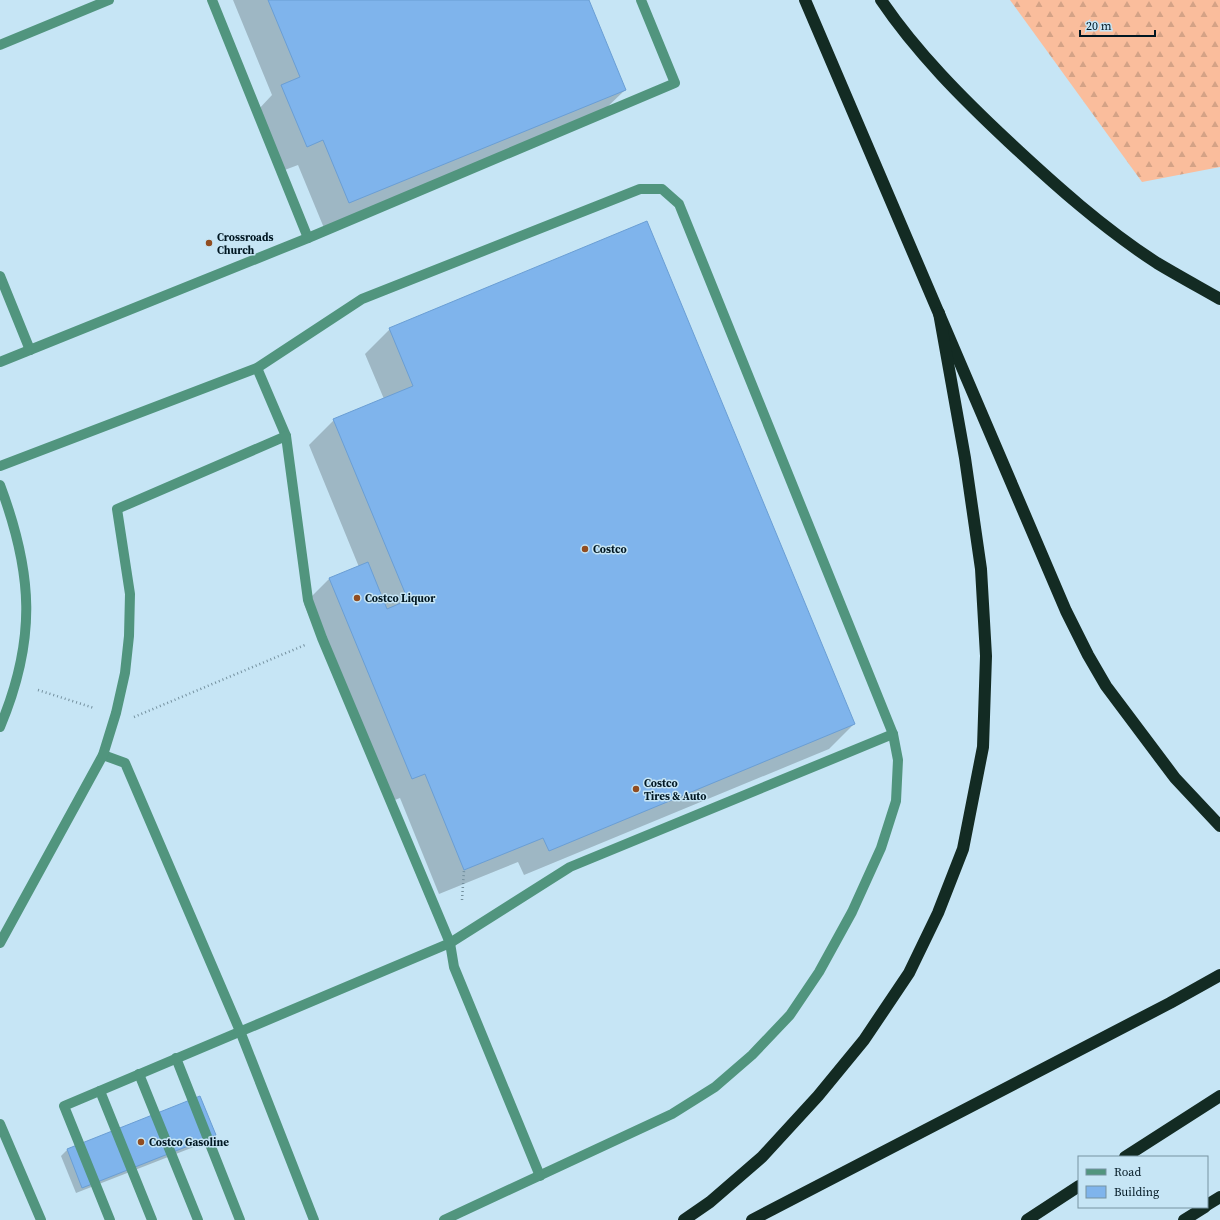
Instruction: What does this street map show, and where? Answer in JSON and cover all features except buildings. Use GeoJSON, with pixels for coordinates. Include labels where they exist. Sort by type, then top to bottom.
{"type":"FeatureCollection","features":[{"type":"Feature","properties":{"kind":"highway"},"geometry":{"type":"LineString","coordinates":[[805,0],[1066,611],[1088,655],[1106,686],[1171,772],[1202,808],[1220,826]]}},
{"type":"Feature","properties":{"kind":"highway"},"geometry":{"type":"LineString","coordinates":[[881,0],[929,61],[980,115],[1039,170],[1097,220],[1156,262],[1220,298]]}},
{"type":"Feature","properties":{"kind":"highway"},"geometry":{"type":"LineString","coordinates":[[684,1220],[710,1202],[762,1157],[818,1096],[864,1040],[909,973],[938,912],[963,848],[983,747],[986,656],[981,569],[965,458],[940,313]]}},
{"type":"Feature","properties":{"kind":"highway"},"geometry":{"type":"LineString","coordinates":[[752,1220],[1170,1003],[1220,975]]}},
{"type":"Feature","properties":{"kind":"highway"},"geometry":{"type":"LineString","coordinates":[[1127,1156],[1220,1096]]}},
{"type":"Feature","properties":{"kind":"highway"},"geometry":{"type":"LineString","coordinates":[[1026,1220],[1078,1187]]}},
{"type":"Feature","properties":{"kind":"highway"},"geometry":{"type":"LineString","coordinates":[[1184,1220],[1203,1208]]}},
{"type":"Feature","properties":{"kind":"highway"},"geometry":{"type":"LineString","coordinates":[[1198,1220],[1207,1208]]}},
{"type":"Feature","properties":{"kind":"street"},"geometry":{"type":"LineString","coordinates":[[0,45],[109,0]]}},
{"type":"Feature","properties":{"kind":"street"},"geometry":{"type":"LineString","coordinates":[[212,0],[308,238]]}},
{"type":"Feature","properties":{"kind":"street"},"geometry":{"type":"LineString","coordinates":[[0,362],[308,238],[675,83],[641,0]]}},
{"type":"Feature","properties":{"kind":"street"},"geometry":{"type":"LineString","coordinates":[[0,466],[257,368],[362,299],[640,189],[662,189],[679,204],[893,734],[898,760],[896,800],[881,848],[852,912],[819,972],[790,1015],[752,1055],[716,1087],[672,1114],[444,1220]]}},
{"type":"Feature","properties":{"kind":"street"},"geometry":{"type":"LineString","coordinates":[[0,276],[30,350]]}},
{"type":"Feature","properties":{"kind":"street"},"geometry":{"type":"LineString","coordinates":[[257,368],[286,436],[308,600],[322,638],[450,943],[454,967],[540,1176]]}},
{"type":"Feature","properties":{"kind":"street"},"geometry":{"type":"LineString","coordinates":[[0,943],[103,755],[116,713],[125,673],[129,636],[130,594],[117,509],[286,436]]}},
{"type":"Feature","properties":{"kind":"street"},"geometry":{"type":"LineString","coordinates":[[0,485],[14,523],[27,592],[26,628],[21,662],[12,698],[0,727]]}},
{"type":"Feature","properties":{"kind":"street"},"geometry":{"type":"LineString","coordinates":[[110,1220],[64,1106],[450,943],[570,867],[893,734]]}},
{"type":"Feature","properties":{"kind":"street"},"geometry":{"type":"LineString","coordinates":[[103,755],[125,763],[240,1031],[314,1220]]}},
{"type":"Feature","properties":{"kind":"street"},"geometry":{"type":"LineString","coordinates":[[176,1058],[240,1220]]}},
{"type":"Feature","properties":{"kind":"street"},"geometry":{"type":"LineString","coordinates":[[139,1074],[198,1220]]}},
{"type":"Feature","properties":{"kind":"street"},"geometry":{"type":"LineString","coordinates":[[100,1091],[152,1220]]}},
{"type":"Feature","properties":{"kind":"street"},"geometry":{"type":"LineString","coordinates":[[0,1124],[41,1220]]}},
{"type":"Feature","properties":{"kind":"path"},"geometry":{"type":"LineString","coordinates":[[133,717],[305,645]]}},
{"type":"Feature","properties":{"kind":"path"},"geometry":{"type":"LineString","coordinates":[[38,690],[94,708]]}},
{"type":"Feature","properties":{"kind":"path"},"geometry":{"type":"LineString","coordinates":[[462,900],[464,870]]}},
{"type":"Feature","properties":{"kind":"green space"},"geometry":{"type":"Polygon","coordinates":[[[1010,0],[1220,0],[1220,167],[1142,182],[1010,0]]]}},
{"type":"Feature","properties":{"kind":"place","name":"Crossroads Church"},"geometry":{"type":"Point","coordinates":[209,243]}},
{"type":"Feature","properties":{"kind":"place","name":"Costco"},"geometry":{"type":"Point","coordinates":[585,549]}},
{"type":"Feature","properties":{"kind":"place","name":"Costco Liquor"},"geometry":{"type":"Point","coordinates":[357,598]}},
{"type":"Feature","properties":{"kind":"place","name":"Costco Tires & Auto"},"geometry":{"type":"Point","coordinates":[636,789]}},
{"type":"Feature","properties":{"kind":"place","name":"Costco Gasoline"},"geometry":{"type":"Point","coordinates":[141,1142]}}]}
